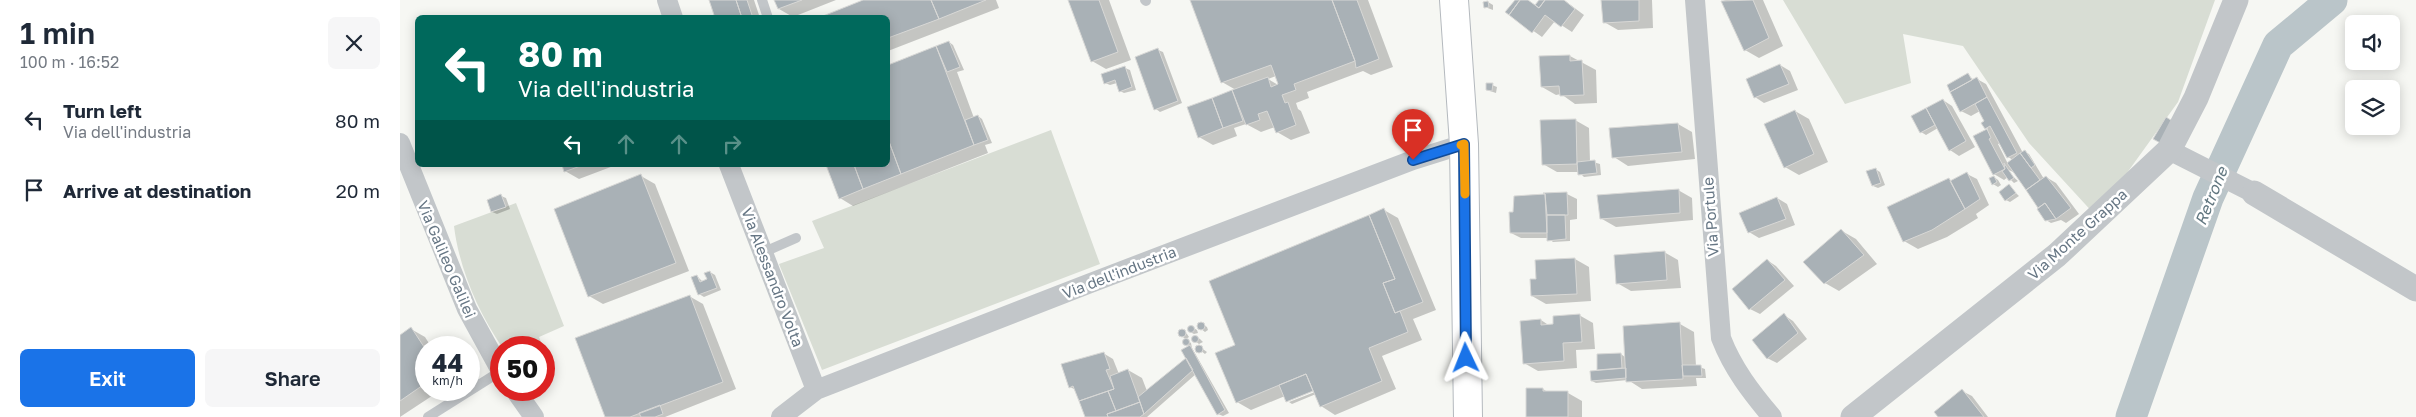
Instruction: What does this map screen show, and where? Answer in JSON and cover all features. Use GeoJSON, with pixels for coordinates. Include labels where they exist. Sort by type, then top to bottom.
{"type":"FeatureCollection","features":[{"type":"Feature","properties":{"kind":"main road"},"geometry":{"type":"LineString","coordinates":[[1454,0],[1464,144],[1468,417]]}},
{"type":"Feature","properties":{"kind":"street"},"geometry":{"type":"LineString","coordinates":[[667,0],[672,15]]}},
{"type":"Feature","properties":{"kind":"street","name":"Via Portule"},"geometry":{"type":"LineString","coordinates":[[1695,0],[1721,338],[1729,358],[1747,388],[1772,417]]}},
{"type":"Feature","properties":{"kind":"street","name":"Via Monte Grappa"},"geometry":{"type":"LineString","coordinates":[[1853,417],[2057,255],[2168,150],[2196,98],[2236,0]]}},
{"type":"Feature","properties":{"kind":"street","name":"Via Galileo Galilei"},"geometry":{"type":"LineString","coordinates":[[400,143],[467,309],[490,351]]}},
{"type":"Feature","properties":{"kind":"street","name":"Via dell'industria"},"geometry":{"type":"LineString","coordinates":[[781,417],[816,390],[1413,160],[1464,144]]}},
{"type":"Feature","properties":{"kind":"street"},"geometry":{"type":"LineString","coordinates":[[2168,150],[2192,160],[2254,193],[2416,289]]}},
{"type":"Feature","properties":{"kind":"street","name":"Via Alessandro Volta"},"geometry":{"type":"LineString","coordinates":[[731,167],[816,390]]}},
{"type":"Feature","properties":{"kind":"street"},"geometry":{"type":"LineString","coordinates":[[523,401],[534,417]]}},
{"type":"Feature","properties":{"kind":"lane"},"geometry":{"type":"LineString","coordinates":[[762,0],[767,15]]}},
{"type":"Feature","properties":{"kind":"lane"},"geometry":{"type":"LineString","coordinates":[[764,252],[796,238]]}},
{"type":"Feature","properties":{"kind":"lane"},"geometry":{"type":"LineString","coordinates":[[428,417],[490,378]]}},
{"type":"Feature","properties":{"kind":"shaded area"},"geometry":{"type":"Polygon","coordinates":[[[1783,0],[2215,0],[2178,102],[2096,216],[2029,143],[1963,46],[1903,34],[1911,83],[1845,104],[1783,0]]]}},
{"type":"Feature","properties":{"kind":"shaded area"},"geometry":{"type":"Polygon","coordinates":[[[1051,130],[1100,264],[822,370],[779,264],[824,248],[812,221],[1051,130]]]}},
{"type":"Feature","properties":{"kind":"shaded area"},"geometry":{"type":"Polygon","coordinates":[[[516,203],[564,326],[541,336],[495,336],[485,319],[465,274],[454,226],[516,203]]]}},
{"type":"Feature","properties":{"kind":"building"},"geometry":{"type":"Polygon","coordinates":[[[709,0],[736,0],[741,15],[714,15],[709,0]]]}},
{"type":"Feature","properties":{"kind":"building"},"geometry":{"type":"Polygon","coordinates":[[[736,0],[747,0],[752,15],[741,15],[736,0]]]}},
{"type":"Feature","properties":{"kind":"building"},"geometry":{"type":"Polygon","coordinates":[[[774,0],[802,0],[778,9],[774,0]]]}},
{"type":"Feature","properties":{"kind":"building"},"geometry":{"type":"Polygon","coordinates":[[[863,0],[931,0],[939,19],[890,37],[890,15],[826,15],[863,0]]]}},
{"type":"Feature","properties":{"kind":"building"},"geometry":{"type":"Polygon","coordinates":[[[931,0],[986,0],[939,19],[931,0]]]}},
{"type":"Feature","properties":{"kind":"building"},"geometry":{"type":"Polygon","coordinates":[[[1068,0],[1099,0],[1118,52],[1091,62],[1068,0]]]}},
{"type":"Feature","properties":{"kind":"building"},"geometry":{"type":"Polygon","coordinates":[[[1190,0],[1332,0],[1355,61],[1294,84],[1296,90],[1282,95],[1285,103],[1288,102],[1296,125],[1276,133],[1267,111],[1258,114],[1260,120],[1246,125],[1232,90],[1268,77],[1271,87],[1278,84],[1271,65],[1221,83],[1190,0]]]}},
{"type":"Feature","properties":{"kind":"building"},"geometry":{"type":"Polygon","coordinates":[[[1332,0],[1357,0],[1379,59],[1356,68],[1332,0]]]}},
{"type":"Feature","properties":{"kind":"building"},"geometry":{"type":"Polygon","coordinates":[[[1515,0],[1520,0],[1509,15],[1505,12],[1515,0]]]}},
{"type":"Feature","properties":{"kind":"building"},"geometry":{"type":"Polygon","coordinates":[[[1520,0],[1528,0],[1539,8],[1545,0],[1564,0],[1575,9],[1561,27],[1545,15],[1532,33],[1509,15],[1520,0]]]}},
{"type":"Feature","properties":{"kind":"building"},"geometry":{"type":"Polygon","coordinates":[[[1539,0],[1545,0],[1539,8],[1535,5],[1539,0]]]}},
{"type":"Feature","properties":{"kind":"building"},"geometry":{"type":"Polygon","coordinates":[[[1601,0],[1639,0],[1639,21],[1603,23],[1601,0]]]}},
{"type":"Feature","properties":{"kind":"building"},"geometry":{"type":"Polygon","coordinates":[[[1753,0],[1769,38],[1744,51],[1721,1],[1753,0]]]}},
{"type":"Feature","properties":{"kind":"building"},"geometry":{"type":"Polygon","coordinates":[[[1488,1],[1489,7],[1484,8],[1483,2],[1488,1]]]}},
{"type":"Feature","properties":{"kind":"building"},"geometry":{"type":"Polygon","coordinates":[[[949,41],[960,67],[947,72],[936,46],[949,41]]]}},
{"type":"Feature","properties":{"kind":"building"},"geometry":{"type":"Polygon","coordinates":[[[936,46],[974,145],[901,174],[890,144],[890,64],[936,46]]]}},
{"type":"Feature","properties":{"kind":"building"},"geometry":{"type":"Polygon","coordinates":[[[1158,48],[1178,101],[1154,110],[1135,57],[1158,48]]]}},
{"type":"Feature","properties":{"kind":"building"},"geometry":{"type":"Polygon","coordinates":[[[1570,55],[1570,61],[1582,60],[1584,95],[1560,96],[1559,86],[1541,87],[1539,56],[1570,55]]]}},
{"type":"Feature","properties":{"kind":"building"},"geometry":{"type":"Polygon","coordinates":[[[1780,64],[1789,84],[1754,98],[1746,79],[1780,64]]]}},
{"type":"Feature","properties":{"kind":"building"},"geometry":{"type":"Polygon","coordinates":[[[1125,66],[1132,87],[1119,92],[1115,80],[1104,84],[1101,74],[1125,66]]]}},
{"type":"Feature","properties":{"kind":"building"},"geometry":{"type":"Polygon","coordinates":[[[1968,73],[1972,80],[1950,92],[1947,85],[1968,73]]]}},
{"type":"Feature","properties":{"kind":"building"},"geometry":{"type":"Polygon","coordinates":[[[1977,77],[1987,97],[1960,112],[1950,92],[1977,77]]]}},
{"type":"Feature","properties":{"kind":"building"},"geometry":{"type":"Polygon","coordinates":[[[1486,83],[1493,83],[1492,91],[1486,90],[1486,83]]]}},
{"type":"Feature","properties":{"kind":"building"},"geometry":{"type":"Polygon","coordinates":[[[1232,90],[1243,121],[1223,128],[1212,98],[1232,90]]]}},
{"type":"Feature","properties":{"kind":"building"},"geometry":{"type":"Polygon","coordinates":[[[1987,97],[2017,153],[2007,158],[1990,126],[1985,129],[1981,123],[1984,121],[1975,104],[1987,97]]]}},
{"type":"Feature","properties":{"kind":"building"},"geometry":{"type":"Polygon","coordinates":[[[1212,98],[1223,128],[1198,138],[1187,107],[1212,98]]]}},
{"type":"Feature","properties":{"kind":"building"},"geometry":{"type":"Polygon","coordinates":[[[1943,99],[1966,141],[1949,151],[1926,108],[1943,99]]]}},
{"type":"Feature","properties":{"kind":"building"},"geometry":{"type":"Polygon","coordinates":[[[1926,108],[1935,125],[1920,133],[1911,116],[1926,108]]]}},
{"type":"Feature","properties":{"kind":"building"},"geometry":{"type":"Polygon","coordinates":[[[1795,110],[1814,154],[1784,168],[1764,124],[1795,110]]]}},
{"type":"Feature","properties":{"kind":"building"},"geometry":{"type":"Polygon","coordinates":[[[978,115],[988,140],[974,145],[965,120],[978,115]]]}},
{"type":"Feature","properties":{"kind":"building"},"geometry":{"type":"Polygon","coordinates":[[[2166,117],[2177,124],[2164,145],[2153,139],[2166,117]]]}},
{"type":"Feature","properties":{"kind":"building"},"geometry":{"type":"Polygon","coordinates":[[[1576,119],[1577,164],[1542,165],[1540,120],[1576,119]]]}},
{"type":"Feature","properties":{"kind":"building"},"geometry":{"type":"Polygon","coordinates":[[[1678,123],[1682,152],[1612,158],[1609,128],[1678,123]]]}},
{"type":"Feature","properties":{"kind":"building"},"geometry":{"type":"Polygon","coordinates":[[[1987,129],[1991,138],[1989,139],[2005,169],[1993,175],[1973,136],[1987,129]]]}},
{"type":"Feature","properties":{"kind":"building"},"geometry":{"type":"Polygon","coordinates":[[[890,144],[901,174],[863,189],[855,167],[890,167],[890,144]]]}},
{"type":"Feature","properties":{"kind":"building"},"geometry":{"type":"Polygon","coordinates":[[[2025,150],[2035,165],[2031,168],[2020,153],[2025,150]]]}},
{"type":"Feature","properties":{"kind":"building"},"geometry":{"type":"Polygon","coordinates":[[[2020,153],[2040,180],[2026,190],[2007,163],[2020,153]]]}},
{"type":"Feature","properties":{"kind":"building"},"geometry":{"type":"Polygon","coordinates":[[[1595,160],[1597,173],[1578,175],[1577,162],[1595,160]]]}},
{"type":"Feature","properties":{"kind":"building"},"geometry":{"type":"Polygon","coordinates":[[[2004,163],[2014,178],[2009,181],[2002,171],[2005,169],[2004,163]]]}},
{"type":"Feature","properties":{"kind":"building"},"geometry":{"type":"Polygon","coordinates":[[[563,167],[578,167],[564,172],[563,167]]]}},
{"type":"Feature","properties":{"kind":"building"},"geometry":{"type":"Polygon","coordinates":[[[827,167],[855,167],[863,189],[839,199],[827,167]]]}},
{"type":"Feature","properties":{"kind":"building"},"geometry":{"type":"Polygon","coordinates":[[[1876,168],[1881,183],[1872,186],[1866,171],[1876,168]]]}},
{"type":"Feature","properties":{"kind":"building"},"geometry":{"type":"Polygon","coordinates":[[[1967,172],[1980,199],[1965,209],[1950,181],[1967,172]]]}},
{"type":"Feature","properties":{"kind":"building"},"geometry":{"type":"Polygon","coordinates":[[[641,174],[676,263],[588,297],[554,209],[641,174]]]}},
{"type":"Feature","properties":{"kind":"building"},"geometry":{"type":"Polygon","coordinates":[[[1994,176],[1997,182],[1992,185],[1989,178],[1994,176]]]}},
{"type":"Feature","properties":{"kind":"building"},"geometry":{"type":"Polygon","coordinates":[[[2046,176],[2071,208],[2056,219],[2045,203],[2038,208],[2026,190],[2046,176]]]}},
{"type":"Feature","properties":{"kind":"building"},"geometry":{"type":"Polygon","coordinates":[[[1949,178],[1965,209],[1932,230],[1903,242],[1887,207],[1949,178]]]}},
{"type":"Feature","properties":{"kind":"building"},"geometry":{"type":"Polygon","coordinates":[[[2009,184],[2016,193],[2005,201],[1999,192],[2009,184]]]}},
{"type":"Feature","properties":{"kind":"building"},"geometry":{"type":"Polygon","coordinates":[[[1679,189],[1680,213],[1600,219],[1597,195],[1679,189]]]}},
{"type":"Feature","properties":{"kind":"building"},"geometry":{"type":"Polygon","coordinates":[[[1567,192],[1568,215],[1547,215],[1545,194],[1543,193],[1567,192]]]}},
{"type":"Feature","properties":{"kind":"building"},"geometry":{"type":"Polygon","coordinates":[[[501,194],[506,207],[491,212],[487,200],[501,194]]]}},
{"type":"Feature","properties":{"kind":"building"},"geometry":{"type":"Polygon","coordinates":[[[1545,194],[1547,233],[1510,233],[1509,212],[1513,212],[1514,196],[1545,194]]]}},
{"type":"Feature","properties":{"kind":"building"},"geometry":{"type":"Polygon","coordinates":[[[1777,197],[1786,219],[1748,233],[1739,213],[1777,197]]]}},
{"type":"Feature","properties":{"kind":"building"},"geometry":{"type":"Polygon","coordinates":[[[2045,203],[2056,219],[2045,221],[2037,209],[2045,203]]]}},
{"type":"Feature","properties":{"kind":"building"},"geometry":{"type":"Polygon","coordinates":[[[1384,208],[1423,302],[1395,313],[1383,283],[1395,279],[1369,215],[1384,208]]]}},
{"type":"Feature","properties":{"kind":"building"},"geometry":{"type":"Polygon","coordinates":[[[1369,215],[1395,279],[1383,283],[1395,313],[1400,311],[1408,332],[1369,348],[1382,381],[1320,407],[1306,374],[1236,403],[1215,353],[1235,345],[1209,281],[1369,215]]]}},
{"type":"Feature","properties":{"kind":"building"},"geometry":{"type":"Polygon","coordinates":[[[1547,215],[1565,215],[1566,239],[1547,241],[1547,215]]]}},
{"type":"Feature","properties":{"kind":"building"},"geometry":{"type":"Polygon","coordinates":[[[1841,229],[1864,255],[1824,284],[1803,262],[1841,229]]]}},
{"type":"Feature","properties":{"kind":"building"},"geometry":{"type":"Polygon","coordinates":[[[1665,251],[1667,280],[1616,284],[1614,255],[1665,251]]]}},
{"type":"Feature","properties":{"kind":"building"},"geometry":{"type":"Polygon","coordinates":[[[1575,258],[1577,294],[1531,296],[1530,279],[1536,279],[1535,260],[1575,258]]]}},
{"type":"Feature","properties":{"kind":"building"},"geometry":{"type":"Polygon","coordinates":[[[1767,259],[1785,280],[1749,310],[1732,289],[1767,259]]]}},
{"type":"Feature","properties":{"kind":"building"},"geometry":{"type":"Polygon","coordinates":[[[710,271],[717,288],[698,295],[691,277],[697,275],[700,282],[707,279],[704,273],[710,271]]]}},
{"type":"Feature","properties":{"kind":"building"},"geometry":{"type":"Polygon","coordinates":[[[690,295],[723,382],[630,417],[605,417],[575,338],[690,295]]]}},
{"type":"Feature","properties":{"kind":"building"},"geometry":{"type":"Polygon","coordinates":[[[1784,313],[1798,333],[1767,359],[1752,340],[1784,313]]]}},
{"type":"Feature","properties":{"kind":"building"},"geometry":{"type":"Polygon","coordinates":[[[1580,314],[1582,342],[1563,343],[1564,361],[1523,364],[1520,321],[1541,319],[1541,325],[1553,324],[1553,316],[1580,314]]]}},
{"type":"Feature","properties":{"kind":"building"},"geometry":{"type":"Polygon","coordinates":[[[1201,322],[1205,326],[1201,330],[1197,326],[1201,322]]]}},
{"type":"Feature","properties":{"kind":"building"},"geometry":{"type":"Polygon","coordinates":[[[1680,322],[1683,379],[1626,382],[1623,326],[1680,322]]]}},
{"type":"Feature","properties":{"kind":"building"},"geometry":{"type":"Polygon","coordinates":[[[1191,325],[1195,329],[1191,333],[1187,329],[1191,325]]]}},
{"type":"Feature","properties":{"kind":"building"},"geometry":{"type":"Polygon","coordinates":[[[411,327],[417,336],[415,336],[415,391],[400,401],[400,335],[411,327]]]}},
{"type":"Feature","properties":{"kind":"building"},"geometry":{"type":"Polygon","coordinates":[[[1182,329],[1186,333],[1182,337],[1178,333],[1182,329]]]}},
{"type":"Feature","properties":{"kind":"building"},"geometry":{"type":"Polygon","coordinates":[[[1195,335],[1199,339],[1195,343],[1191,339],[1195,335]]]}},
{"type":"Feature","properties":{"kind":"building"},"geometry":{"type":"Polygon","coordinates":[[[1186,338],[1190,342],[1186,346],[1182,342],[1186,338]]]}},
{"type":"Feature","properties":{"kind":"building"},"geometry":{"type":"Polygon","coordinates":[[[1190,345],[1225,410],[1217,415],[1181,350],[1190,345]]]}},
{"type":"Feature","properties":{"kind":"building"},"geometry":{"type":"Polygon","coordinates":[[[1199,345],[1203,349],[1199,353],[1195,349],[1199,345]]]}},
{"type":"Feature","properties":{"kind":"building"},"geometry":{"type":"Polygon","coordinates":[[[1104,352],[1110,369],[1106,370],[1114,389],[1079,401],[1073,386],[1069,388],[1061,364],[1104,352]]]}},
{"type":"Feature","properties":{"kind":"building"},"geometry":{"type":"Polygon","coordinates":[[[1621,353],[1622,368],[1597,370],[1597,354],[1621,353]]]}},
{"type":"Feature","properties":{"kind":"building"},"geometry":{"type":"Polygon","coordinates":[[[1186,358],[1193,370],[1144,414],[1138,397],[1186,358]]]}},
{"type":"Feature","properties":{"kind":"building"},"geometry":{"type":"Polygon","coordinates":[[[1682,365],[1701,365],[1702,376],[1683,376],[1682,365]]]}},
{"type":"Feature","properties":{"kind":"building"},"geometry":{"type":"Polygon","coordinates":[[[1626,368],[1626,378],[1591,381],[1590,371],[1626,368]]]}},
{"type":"Feature","properties":{"kind":"building"},"geometry":{"type":"Polygon","coordinates":[[[1128,369],[1140,402],[1116,411],[1108,391],[1114,389],[1110,376],[1128,369]]]}},
{"type":"Feature","properties":{"kind":"building"},"geometry":{"type":"Polygon","coordinates":[[[1306,374],[1313,391],[1286,402],[1279,385],[1306,374]]]}},
{"type":"Feature","properties":{"kind":"building"},"geometry":{"type":"Polygon","coordinates":[[[1526,388],[1543,388],[1543,391],[1568,391],[1568,417],[1526,417],[1526,388]]]}},
{"type":"Feature","properties":{"kind":"building"},"geometry":{"type":"Polygon","coordinates":[[[1962,389],[1984,417],[1938,417],[1934,412],[1962,389]]]}},
{"type":"Feature","properties":{"kind":"building"},"geometry":{"type":"Polygon","coordinates":[[[1108,391],[1116,411],[1107,414],[1108,417],[1085,417],[1079,401],[1108,391]]]}},
{"type":"Feature","properties":{"kind":"building"},"geometry":{"type":"Polygon","coordinates":[[[1140,402],[1144,414],[1140,417],[1108,417],[1107,414],[1140,402]]]}},
{"type":"Feature","properties":{"kind":"building"},"geometry":{"type":"Polygon","coordinates":[[[660,405],[663,414],[655,417],[641,417],[639,413],[660,405]]]}},
{"type":"Feature","properties":{"kind":"waterway","name":"Retrone"},"geometry":{"type":"LineString","coordinates":[[2131,417],[2208,198],[2278,45],[2332,0]]}},
{"type":"Feature","properties":{"kind":"slow traffic"},"geometry":{"type":"LineString","coordinates":[[1461,145],[1464,144],[1465,194]]}},
{"type":"Feature","properties":{"kind":"route"},"geometry":{"type":"LineString","coordinates":[[1413,160],[1464,144],[1466,358]]}}]}
